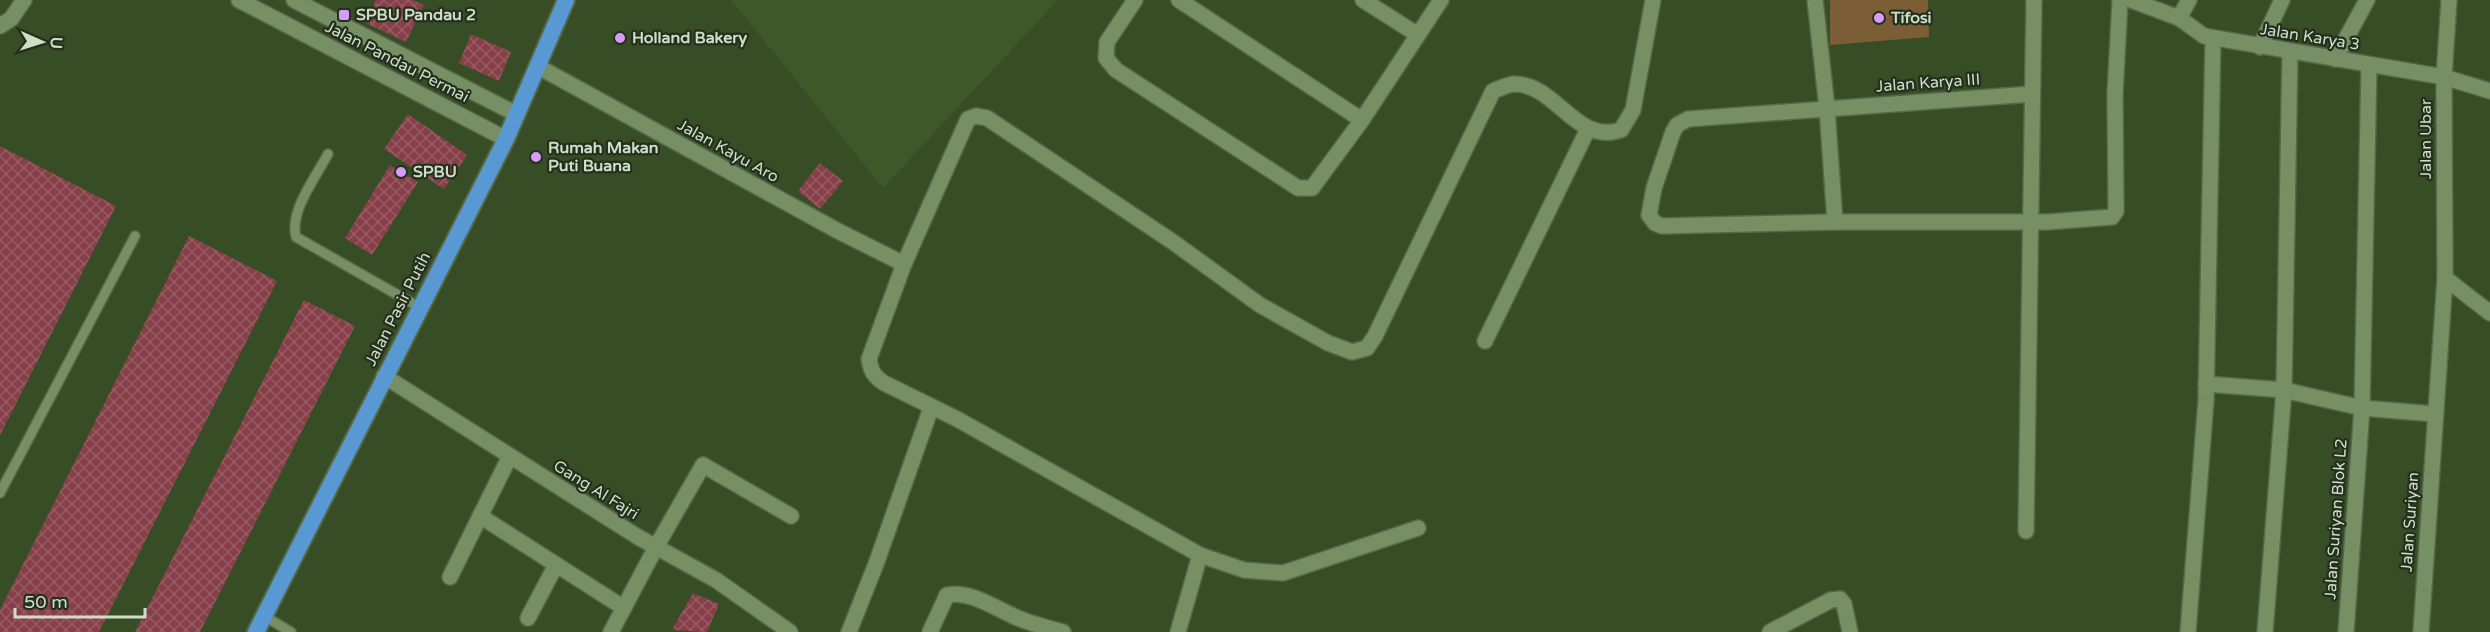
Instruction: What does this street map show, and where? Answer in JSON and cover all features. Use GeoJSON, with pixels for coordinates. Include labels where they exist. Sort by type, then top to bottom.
{"type":"FeatureCollection","features":[{"type":"Feature","properties":{"kind":"highway","name":"Jalan Pasir Putih"},"geometry":{"type":"LineString","coordinates":[[256,632],[506,139],[566,0]]}},
{"type":"Feature","properties":{"kind":"street"},"geometry":{"type":"LineString","coordinates":[[0,26],[11,19],[24,0]]}},
{"type":"Feature","properties":{"kind":"street","name":"Jalan Pandau Permai"},"geometry":{"type":"LineString","coordinates":[[238,0],[506,139]]}},
{"type":"Feature","properties":{"kind":"street","name":"Jalan Pandau Permai"},"geometry":{"type":"LineString","coordinates":[[294,0],[516,114]]}},
{"type":"Feature","properties":{"kind":"street"},"geometry":{"type":"LineString","coordinates":[[1135,0],[1107,42],[1106,58],[1116,70],[1298,188],[1312,188],[1362,120],[1441,0]]}},
{"type":"Feature","properties":{"kind":"street"},"geometry":{"type":"LineString","coordinates":[[1179,0],[1362,120]]}},
{"type":"Feature","properties":{"kind":"street"},"geometry":{"type":"LineString","coordinates":[[1363,0],[1418,35]]}},
{"type":"Feature","properties":{"kind":"street"},"geometry":{"type":"LineString","coordinates":[[1418,528],[1283,573],[1245,570],[1200,555],[874,375],[869,359],[904,264],[968,119],[981,116],[1173,242],[1260,305],[1328,343],[1352,352],[1367,348],[1376,336],[1493,91],[1513,84],[1534,87],[1588,129],[1607,135],[1621,130],[1633,110],[1653,0]]}},
{"type":"Feature","properties":{"kind":"street"},"geometry":{"type":"LineString","coordinates":[[1815,0],[1827,108],[1834,222],[2105,220],[2112,217],[2116,211],[2115,94],[2120,0]]}},
{"type":"Feature","properties":{"kind":"street"},"geometry":{"type":"LineString","coordinates":[[2026,531],[2034,0]]}},
{"type":"Feature","properties":{"kind":"street","name":"Jalan Karya 3"},"geometry":{"type":"LineString","coordinates":[[2131,0],[2179,18],[2196,32],[2213,38],[2444,77],[2490,91]]}},
{"type":"Feature","properties":{"kind":"street"},"geometry":{"type":"LineString","coordinates":[[2179,18],[2189,0]]}},
{"type":"Feature","properties":{"kind":"street"},"geometry":{"type":"LineString","coordinates":[[2260,47],[2282,0]]}},
{"type":"Feature","properties":{"kind":"street"},"geometry":{"type":"LineString","coordinates":[[2335,59],[2367,0]]}},
{"type":"Feature","properties":{"kind":"street","name":"Jalan Ubar"},"geometry":{"type":"LineString","coordinates":[[2435,414],[2445,278],[2444,77],[2449,0]]}},
{"type":"Feature","properties":{"kind":"street"},"geometry":{"type":"LineString","coordinates":[[2188,632],[2206,384],[2213,38]]}},
{"type":"Feature","properties":{"kind":"street"},"geometry":{"type":"LineString","coordinates":[[2265,632],[2284,390],[2290,52]]}},
{"type":"Feature","properties":{"kind":"street","name":"Jalan Suriyan Blok L2"},"geometry":{"type":"LineString","coordinates":[[2346,632],[2362,408],[2369,65]]}},
{"type":"Feature","properties":{"kind":"street","name":"Jalan Kayu Aro"},"geometry":{"type":"LineString","coordinates":[[537,66],[828,226],[904,264]]}},
{"type":"Feature","properties":{"kind":"street","name":"Jalan Karya III"},"geometry":{"type":"LineString","coordinates":[[1834,222],[1662,226],[1655,223],[1649,215],[1661,166],[1673,132],[1680,122],[1688,119],[2032,94]]}},
{"type":"Feature","properties":{"kind":"street"},"geometry":{"type":"LineString","coordinates":[[1485,341],[1588,129]]}},
{"type":"Feature","properties":{"kind":"street"},"geometry":{"type":"LineString","coordinates":[[2445,278],[2490,314]]}},
{"type":"Feature","properties":{"kind":"street","name":"Gang Al Fajri"},"geometry":{"type":"LineString","coordinates":[[384,376],[656,547],[716,580],[790,632]]}},
{"type":"Feature","properties":{"kind":"street"},"geometry":{"type":"LineString","coordinates":[[2206,384],[2284,390],[2362,408],[2435,414]]}},
{"type":"Feature","properties":{"kind":"street"},"geometry":{"type":"LineString","coordinates":[[849,632],[876,564],[931,408]]}},
{"type":"Feature","properties":{"kind":"street","name":"Jalan Suriyan"},"geometry":{"type":"LineString","coordinates":[[2421,632],[2435,414]]}},
{"type":"Feature","properties":{"kind":"street"},"geometry":{"type":"LineString","coordinates":[[450,577],[510,456]]}},
{"type":"Feature","properties":{"kind":"street"},"geometry":{"type":"LineString","coordinates":[[611,632],[656,547],[704,465],[791,516]]}},
{"type":"Feature","properties":{"kind":"street"},"geometry":{"type":"LineString","coordinates":[[480,516],[624,608]]}},
{"type":"Feature","properties":{"kind":"street"},"geometry":{"type":"LineString","coordinates":[[1178,632],[1200,555]]}},
{"type":"Feature","properties":{"kind":"street"},"geometry":{"type":"LineString","coordinates":[[528,618],[556,565]]}},
{"type":"Feature","properties":{"kind":"street"},"geometry":{"type":"LineString","coordinates":[[930,632],[947,595],[953,594],[967,595],[1016,625],[1063,632]]}},
{"type":"Feature","properties":{"kind":"street"},"geometry":{"type":"LineString","coordinates":[[1770,632],[1831,600],[1840,599],[1844,604],[1851,632]]}},
{"type":"Feature","properties":{"kind":"lane"},"geometry":{"type":"LineString","coordinates":[[328,154],[297,215],[294,228],[296,237],[419,307]]}},
{"type":"Feature","properties":{"kind":"lane"},"geometry":{"type":"LineString","coordinates":[[0,493],[135,236]]}},
{"type":"Feature","properties":{"kind":"lane"},"geometry":{"type":"LineString","coordinates":[[264,616],[291,632]]}},
{"type":"Feature","properties":{"kind":"shaded area"},"geometry":{"type":"Polygon","coordinates":[[[731,0],[1058,0],[883,188],[731,0]]]}},
{"type":"Feature","properties":{"kind":"shaded area","name":"Tifosi"},"geometry":{"type":"Polygon","coordinates":[[[1830,0],[1928,0],[1929,37],[1830,45],[1830,0]]]}},
{"type":"Feature","properties":{"kind":"building"},"geometry":{"type":"Polygon","coordinates":[[[376,0],[413,0],[424,5],[406,42],[366,23],[376,0]]]}},
{"type":"Feature","properties":{"kind":"building"},"geometry":{"type":"Polygon","coordinates":[[[471,34],[511,52],[499,81],[459,63],[471,34]]]}},
{"type":"Feature","properties":{"kind":"building"},"geometry":{"type":"Polygon","coordinates":[[[408,114],[467,155],[444,189],[384,149],[408,114]]]}},
{"type":"Feature","properties":{"kind":"building"},"geometry":{"type":"Polygon","coordinates":[[[0,146],[116,206],[0,435],[0,146]]]}},
{"type":"Feature","properties":{"kind":"building"},"geometry":{"type":"Polygon","coordinates":[[[820,163],[843,181],[820,209],[798,191],[820,163]]]}},
{"type":"Feature","properties":{"kind":"building"},"geometry":{"type":"Polygon","coordinates":[[[390,165],[418,182],[372,255],[345,238],[390,165]]]}},
{"type":"Feature","properties":{"kind":"building"},"geometry":{"type":"Polygon","coordinates":[[[189,236],[277,281],[99,632],[0,632],[0,610],[189,236]]]}},
{"type":"Feature","properties":{"kind":"building"},"geometry":{"type":"Polygon","coordinates":[[[304,300],[355,326],[200,632],[135,632],[304,300]]]}},
{"type":"Feature","properties":{"kind":"building"},"geometry":{"type":"Polygon","coordinates":[[[693,593],[719,604],[707,632],[672,630],[693,593]]]}},
{"type":"Feature","properties":{"kind":"place","name":"SPBU Pandau 2"},"geometry":{"type":"Point","coordinates":[344,15]}},
{"type":"Feature","properties":{"kind":"place","name":"Tifosi"},"geometry":{"type":"Point","coordinates":[1879,18]}},
{"type":"Feature","properties":{"kind":"place","name":"Holland Bakery"},"geometry":{"type":"Point","coordinates":[620,38]}},
{"type":"Feature","properties":{"kind":"place","name":"Rumah Makan Puti Buana"},"geometry":{"type":"Point","coordinates":[536,157]}},
{"type":"Feature","properties":{"kind":"place","name":"SPBU"},"geometry":{"type":"Point","coordinates":[401,172]}}]}
